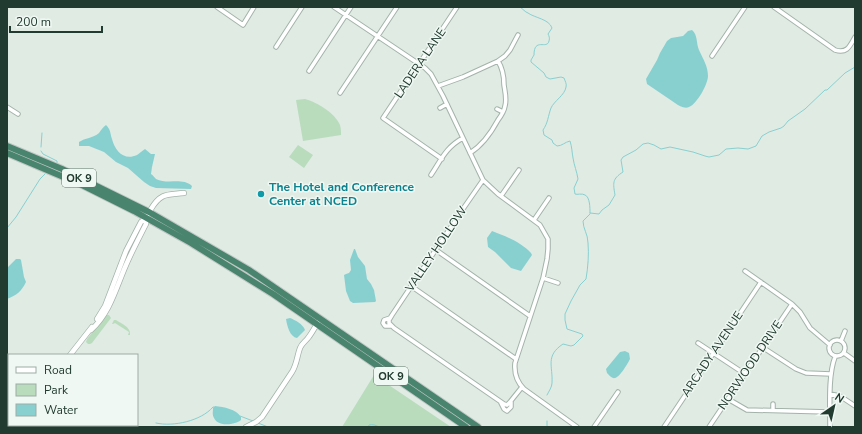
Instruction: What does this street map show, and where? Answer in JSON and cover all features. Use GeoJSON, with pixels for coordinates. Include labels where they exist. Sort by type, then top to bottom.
{"type":"FeatureCollection","features":[{"type":"Feature","properties":{"kind":"highway","name":"OK 9"},"geometry":{"type":"LineString","coordinates":[[7,146],[62,169],[147,216],[318,321],[478,427]]}},
{"type":"Feature","properties":{"kind":"highway","name":"OK 9"},"geometry":{"type":"LineString","coordinates":[[7,153],[80,184],[147,216]]}},
{"type":"Feature","properties":{"kind":"highway","name":"OK 9"},"geometry":{"type":"LineString","coordinates":[[318,321],[466,427]]}},
{"type":"Feature","properties":{"kind":"street"},"geometry":{"type":"LineString","coordinates":[[217,7],[243,25],[254,7]]}},
{"type":"Feature","properties":{"kind":"street"},"geometry":{"type":"LineString","coordinates":[[276,46],[302,7]]}},
{"type":"Feature","properties":{"kind":"street"},"geometry":{"type":"LineString","coordinates":[[334,7],[425,68],[431,74],[470,153],[489,187],[540,225],[548,239],[547,259],[543,278],[516,359],[516,375],[518,382],[522,387],[577,427]]}},
{"type":"Feature","properties":{"kind":"street"},"geometry":{"type":"LineString","coordinates":[[309,71],[351,7]]}},
{"type":"Feature","properties":{"kind":"street"},"geometry":{"type":"LineString","coordinates":[[340,93],[397,7]]}},
{"type":"Feature","properties":{"kind":"street","name":"LADERA LANE"},"geometry":{"type":"LineString","coordinates":[[442,159],[383,118],[457,7]]}},
{"type":"Feature","properties":{"kind":"street"},"geometry":{"type":"LineString","coordinates":[[712,56],[745,7]]}},
{"type":"Feature","properties":{"kind":"street"},"geometry":{"type":"LineString","coordinates":[[774,7],[799,23],[832,48],[839,51],[846,50],[855,37]]}},
{"type":"Feature","properties":{"kind":"street"},"geometry":{"type":"LineString","coordinates":[[438,86],[463,77],[498,61],[510,50],[518,35]]}},
{"type":"Feature","properties":{"kind":"street"},"geometry":{"type":"LineString","coordinates":[[470,153],[476,149],[488,136],[503,112],[506,100],[503,73],[498,61]]}},
{"type":"Feature","properties":{"kind":"street"},"geometry":{"type":"LineString","coordinates":[[440,108],[447,104]]}},
{"type":"Feature","properties":{"kind":"street"},"geometry":{"type":"LineString","coordinates":[[7,107],[18,114]]}},
{"type":"Feature","properties":{"kind":"street"},"geometry":{"type":"LineString","coordinates":[[496,109],[503,112]]}},
{"type":"Feature","properties":{"kind":"street"},"geometry":{"type":"LineString","coordinates":[[431,175],[447,150],[463,138]]}},
{"type":"Feature","properties":{"kind":"street"},"geometry":{"type":"LineString","coordinates":[[501,196],[519,170]]}},
{"type":"Feature","properties":{"kind":"street","name":"VALLEY HOLLOW"},"geometry":{"type":"LineString","coordinates":[[484,180],[411,286],[390,318],[389,323],[502,403]]}},
{"type":"Feature","properties":{"kind":"street"},"geometry":{"type":"LineString","coordinates":[[71,354],[91,330],[104,306],[126,251],[141,222],[147,216],[154,204],[162,197],[171,194],[184,193]]}},
{"type":"Feature","properties":{"kind":"street"},"geometry":{"type":"LineString","coordinates":[[534,220],[549,198]]}},
{"type":"Feature","properties":{"kind":"street"},"geometry":{"type":"LineString","coordinates":[[436,250],[530,316]]}},
{"type":"Feature","properties":{"kind":"street"},"geometry":{"type":"LineString","coordinates":[[745,271],[792,304],[800,312],[810,328],[830,345]]}},
{"type":"Feature","properties":{"kind":"street"},"geometry":{"type":"LineString","coordinates":[[543,278],[558,283]]}},
{"type":"Feature","properties":{"kind":"street","name":"ARCADY AVENUE"},"geometry":{"type":"LineString","coordinates":[[664,427],[761,282]]}},
{"type":"Feature","properties":{"kind":"street"},"geometry":{"type":"LineString","coordinates":[[411,286],[516,359]]}},
{"type":"Feature","properties":{"kind":"street","name":"NORWOOD DRIVE"},"geometry":{"type":"LineString","coordinates":[[709,427],[792,304]]}},
{"type":"Feature","properties":{"kind":"street"},"geometry":{"type":"LineString","coordinates":[[246,427],[262,417],[292,372],[296,365],[298,353],[303,342],[308,338],[318,321]]}},
{"type":"Feature","properties":{"kind":"street"},"geometry":{"type":"LineString","coordinates":[[840,341],[845,331]]}},
{"type":"Feature","properties":{"kind":"street"},"geometry":{"type":"LineString","coordinates":[[833,341],[840,341],[846,348],[844,353],[835,357],[830,352],[829,347],[833,341]]}},
{"type":"Feature","properties":{"kind":"street"},"geometry":{"type":"LineString","coordinates":[[698,343],[745,374]]}},
{"type":"Feature","properties":{"kind":"street"},"geometry":{"type":"LineString","coordinates":[[762,347],[796,369],[806,373],[831,374]]}},
{"type":"Feature","properties":{"kind":"street"},"geometry":{"type":"LineString","coordinates":[[844,353],[855,361]]}},
{"type":"Feature","properties":{"kind":"street"},"geometry":{"type":"LineString","coordinates":[[830,427],[831,374],[835,357]]}},
{"type":"Feature","properties":{"kind":"street"},"geometry":{"type":"LineString","coordinates":[[511,402],[507,404],[502,403],[504,409],[507,411],[510,408],[511,402],[522,387]]}},
{"type":"Feature","properties":{"kind":"street"},"geometry":{"type":"LineString","coordinates":[[594,427],[618,392]]}},
{"type":"Feature","properties":{"kind":"street"},"geometry":{"type":"LineString","coordinates":[[830,394],[840,396],[855,406]]}},
{"type":"Feature","properties":{"kind":"street"},"geometry":{"type":"LineString","coordinates":[[728,399],[747,410],[830,412]]}},
{"type":"Feature","properties":{"kind":"street"},"geometry":{"type":"LineString","coordinates":[[773,404],[773,410]]}},
{"type":"Feature","properties":{"kind":"green space"},"geometry":{"type":"Polygon","coordinates":[[[305,99],[320,105],[334,116],[340,125],[341,135],[303,141],[296,100],[305,99]]]}},
{"type":"Feature","properties":{"kind":"green space"},"geometry":{"type":"Polygon","coordinates":[[[298,145],[313,155],[304,168],[289,157],[298,145]]]}},
{"type":"Feature","properties":{"kind":"green space"},"geometry":{"type":"Polygon","coordinates":[[[106,315],[109,315],[111,318],[92,343],[88,344],[86,342],[87,339],[106,315]]]}},
{"type":"Feature","properties":{"kind":"green space"},"geometry":{"type":"Polygon","coordinates":[[[114,320],[128,328],[130,335],[128,335],[129,332],[115,323],[112,324],[114,320]]]}},
{"type":"Feature","properties":{"kind":"green space"},"geometry":{"type":"Polygon","coordinates":[[[374,375],[451,427],[342,427],[374,375]]]}},
{"type":"Feature","properties":{"kind":"water"},"geometry":{"type":"Polygon","coordinates":[[[692,30],[695,34],[699,50],[708,72],[708,80],[699,98],[692,105],[686,108],[678,105],[647,84],[646,79],[667,41],[671,38],[683,36],[688,31],[692,30]]]}},
{"type":"Feature","properties":{"kind":"water"},"geometry":{"type":"Polygon","coordinates":[[[106,125],[110,130],[115,147],[121,154],[132,157],[145,149],[151,154],[155,154],[151,174],[156,179],[161,181],[179,181],[188,183],[192,186],[191,189],[156,188],[150,186],[128,168],[116,162],[104,152],[89,146],[79,146],[79,142],[97,135],[106,125]]]}},
{"type":"Feature","properties":{"kind":"water"},"geometry":{"type":"Polygon","coordinates":[[[492,231],[518,243],[531,253],[532,255],[521,271],[511,268],[488,247],[487,238],[492,231]]]}},
{"type":"Feature","properties":{"kind":"water"},"geometry":{"type":"Polygon","coordinates":[[[354,249],[365,266],[367,279],[374,290],[375,302],[353,303],[350,301],[346,291],[344,275],[349,273],[351,270],[350,260],[354,249]]]}},
{"type":"Feature","properties":{"kind":"water"},"geometry":{"type":"Polygon","coordinates":[[[16,259],[21,260],[26,282],[18,293],[7,299],[7,268],[16,259]]]}},
{"type":"Feature","properties":{"kind":"water"},"geometry":{"type":"Polygon","coordinates":[[[290,318],[301,324],[305,330],[297,338],[292,336],[288,328],[286,319],[290,318]]]}},
{"type":"Feature","properties":{"kind":"water"},"geometry":{"type":"Polygon","coordinates":[[[625,351],[629,353],[630,359],[624,370],[617,377],[613,378],[607,373],[606,369],[620,352],[625,351]]]}},
{"type":"Feature","properties":{"kind":"water"},"geometry":{"type":"Polygon","coordinates":[[[215,406],[233,410],[239,414],[241,420],[231,424],[219,423],[213,416],[213,408],[215,406]]]}},
{"type":"Feature","properties":{"kind":"waterway"},"geometry":{"type":"LineString","coordinates":[[520,7],[527,13],[545,21],[552,28],[548,34],[548,43],[536,46],[531,60],[531,62],[544,73],[546,77],[550,79],[561,77],[564,78],[566,84],[564,93],[551,108],[543,130],[544,135],[552,140],[557,146],[570,141],[578,179],[574,188],[575,194],[587,196],[590,213]]}},
{"type":"Feature","properties":{"kind":"waterway"},"geometry":{"type":"LineString","coordinates":[[590,213],[599,214],[609,205],[615,195],[615,179],[623,172],[621,160],[623,157],[636,150],[643,144],[648,143],[661,149],[670,147],[709,157],[719,155],[726,149],[748,149],[756,146],[762,136],[784,126],[845,73],[855,67]]}},
{"type":"Feature","properties":{"kind":"waterway"},"geometry":{"type":"LineString","coordinates":[[41,147],[42,133]]}},
{"type":"Feature","properties":{"kind":"waterway"},"geometry":{"type":"LineString","coordinates":[[41,151],[43,154],[57,161],[57,163]]}},
{"type":"Feature","properties":{"kind":"waterway"},"geometry":{"type":"LineString","coordinates":[[7,228],[16,217],[40,179],[45,174]]}},
{"type":"Feature","properties":{"kind":"waterway"},"geometry":{"type":"LineString","coordinates":[[547,395],[552,384],[552,357],[557,348],[563,344],[571,346],[574,345],[583,336],[582,334],[567,329],[565,314],[580,285],[586,279],[588,247],[583,221],[590,214]]}},
{"type":"Feature","properties":{"kind":"waterway"},"geometry":{"type":"LineString","coordinates":[[156,423],[170,424],[186,422],[201,416],[214,407]]}},
{"type":"Feature","properties":{"kind":"waterway"},"geometry":{"type":"LineString","coordinates":[[240,416],[253,421]]}},
{"type":"Feature","properties":{"kind":"waterway"},"geometry":{"type":"LineString","coordinates":[[547,421],[547,427]]}},
{"type":"Feature","properties":{"kind":"waterway"},"geometry":{"type":"LineString","coordinates":[[258,423],[268,427]]}},
{"type":"Feature","properties":{"kind":"waterway"},"geometry":{"type":"LineString","coordinates":[[368,427],[369,425],[379,427]]}},
{"type":"Feature","properties":{"kind":"place","name":"The Hotel and Conference Center at NCED"},"geometry":{"type":"Point","coordinates":[261,194]}}]}
